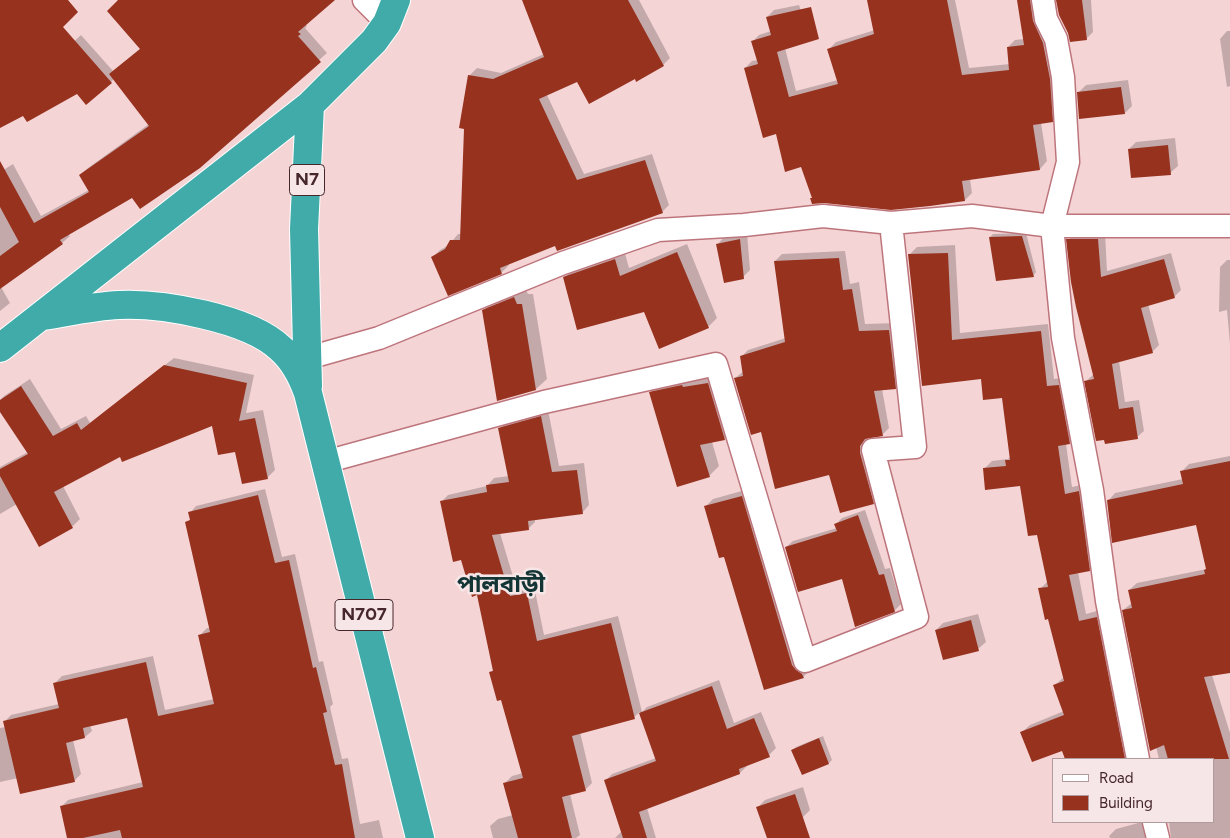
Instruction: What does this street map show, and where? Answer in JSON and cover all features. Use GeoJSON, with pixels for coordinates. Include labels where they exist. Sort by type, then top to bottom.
{"type":"FeatureCollection","features":[{"type":"Feature","properties":{"kind":"highway"},"geometry":{"type":"LineString","coordinates":[[0,348],[310,105],[374,41],[391,11]]}},
{"type":"Feature","properties":{"kind":"highway","name":"N7"},"geometry":{"type":"LineString","coordinates":[[308,393],[304,228],[310,105]]}},
{"type":"Feature","properties":{"kind":"highway"},"geometry":{"type":"LineString","coordinates":[[43,316],[118,305],[192,312],[224,321],[248,328],[279,346],[291,359],[302,377],[308,393]]}},
{"type":"Feature","properties":{"kind":"highway","name":"N707"},"geometry":{"type":"LineString","coordinates":[[308,393],[420,838]]}},
{"type":"Feature","properties":{"kind":"street"},"geometry":{"type":"LineString","coordinates":[[364,0],[391,11]]}},
{"type":"Feature","properties":{"kind":"street"},"geometry":{"type":"LineString","coordinates":[[1043,0],[1046,19],[1056,39],[1062,77],[1068,162],[1052,226],[1063,338],[1092,490],[1107,601],[1138,758]]}},
{"type":"Feature","properties":{"kind":"street"},"geometry":{"type":"LineString","coordinates":[[308,358],[379,338],[563,263],[658,230],[744,225],[823,216],[891,223],[972,216],[1052,226],[1230,226]]}},
{"type":"Feature","properties":{"kind":"street"},"geometry":{"type":"LineString","coordinates":[[325,462],[544,402],[716,364],[805,661],[917,617],[873,450],[915,447],[891,223]]}},
{"type":"Feature","properties":{"kind":"street"},"geometry":{"type":"LineString","coordinates":[[1154,823],[1158,838]]}},
{"type":"Feature","properties":{"kind":"building"},"geometry":{"type":"Polygon","coordinates":[[[0,0],[68,0],[78,12],[63,27],[112,83],[86,105],[77,94],[27,122],[23,116],[0,128],[0,0]]]}},
{"type":"Feature","properties":{"kind":"building"},"geometry":{"type":"Polygon","coordinates":[[[118,0],[335,0],[298,32],[301,34],[298,36],[321,62],[200,168],[140,209],[132,198],[60,240],[63,244],[0,289],[0,256],[19,242],[0,207],[0,161],[34,223],[89,192],[79,175],[149,126],[109,74],[140,49],[107,11],[118,0]]]}},
{"type":"Feature","properties":{"kind":"building"},"geometry":{"type":"Polygon","coordinates":[[[522,0],[628,0],[664,66],[636,82],[635,79],[589,104],[577,82],[539,99],[577,180],[645,160],[663,213],[557,251],[555,246],[500,268],[502,274],[448,296],[431,257],[445,249],[450,240],[460,240],[464,129],[459,128],[468,75],[493,79],[544,57],[522,0]]]}},
{"type":"Feature","properties":{"kind":"building"},"geometry":{"type":"Polygon","coordinates":[[[867,0],[947,0],[962,75],[1009,70],[1007,47],[1024,45],[1017,0],[1030,0],[1033,21],[1043,43],[1050,79],[1053,122],[1033,125],[1040,170],[962,181],[965,201],[891,210],[824,203],[812,204],[810,198],[812,198],[801,167],[785,172],[776,134],[763,138],[744,68],[758,64],[751,41],[771,35],[766,17],[811,7],[819,39],[777,52],[789,97],[838,84],[827,49],[874,34],[867,0]]]}},
{"type":"Feature","properties":{"kind":"building"},"geometry":{"type":"Polygon","coordinates":[[[1056,0],[1082,0],[1087,40],[1070,42],[1068,33],[1059,15],[1056,0]]]}},
{"type":"Feature","properties":{"kind":"building"},"geometry":{"type":"Polygon","coordinates":[[[1121,87],[1125,114],[1079,119],[1077,92],[1121,87]]]}},
{"type":"Feature","properties":{"kind":"building"},"geometry":{"type":"Polygon","coordinates":[[[1168,145],[1171,175],[1131,178],[1128,149],[1168,145]]]}},
{"type":"Feature","properties":{"kind":"building"},"geometry":{"type":"Polygon","coordinates":[[[1022,236],[1034,277],[996,281],[989,237],[1022,236]]]}},
{"type":"Feature","properties":{"kind":"building"},"geometry":{"type":"Polygon","coordinates":[[[740,239],[744,279],[724,283],[716,244],[740,239]]]}},
{"type":"Feature","properties":{"kind":"building"},"geometry":{"type":"Polygon","coordinates":[[[1066,239],[1098,239],[1101,277],[1164,259],[1175,298],[1141,308],[1153,353],[1112,364],[1119,409],[1133,407],[1138,439],[1105,444],[1104,440],[1096,441],[1084,381],[1094,379],[1071,282],[1066,239]]]}},
{"type":"Feature","properties":{"kind":"building"},"geometry":{"type":"Polygon","coordinates":[[[677,252],[709,328],[659,349],[644,312],[577,330],[563,277],[615,259],[620,276],[677,252]]]}},
{"type":"Feature","properties":{"kind":"building"},"geometry":{"type":"Polygon","coordinates":[[[948,253],[952,340],[1041,331],[1047,386],[1059,385],[1070,444],[1058,446],[1065,494],[1079,491],[1090,571],[1069,575],[1079,621],[1097,617],[1125,758],[1065,758],[1062,751],[1032,762],[1020,732],[1064,715],[1053,685],[1064,681],[1048,619],[1045,620],[1038,588],[1048,587],[1037,535],[1028,536],[1020,486],[985,490],[983,468],[1006,466],[1005,460],[1010,460],[1002,398],[983,400],[981,379],[922,386],[908,254],[948,253]]]}},
{"type":"Feature","properties":{"kind":"building"},"geometry":{"type":"Polygon","coordinates":[[[839,258],[843,290],[852,289],[859,331],[889,330],[896,389],[874,391],[883,436],[865,439],[860,446],[860,453],[874,504],[840,513],[829,475],[775,489],[761,432],[751,435],[734,378],[743,376],[740,356],[785,342],[774,261],[839,258]]]}},
{"type":"Feature","properties":{"kind":"building"},"geometry":{"type":"Polygon","coordinates":[[[514,297],[517,304],[522,304],[536,390],[497,401],[482,310],[514,297]]]}},
{"type":"Feature","properties":{"kind":"building"},"geometry":{"type":"Polygon","coordinates":[[[164,365],[247,383],[239,421],[255,418],[268,479],[242,484],[235,452],[218,455],[212,426],[122,462],[120,457],[54,492],[73,528],[39,547],[0,476],[0,469],[28,454],[0,412],[0,400],[21,386],[53,436],[77,423],[81,430],[164,365]]]}},
{"type":"Feature","properties":{"kind":"building"},"geometry":{"type":"Polygon","coordinates":[[[708,383],[725,440],[700,445],[710,477],[677,487],[649,392],[682,385],[683,387],[708,383]]]}},
{"type":"Feature","properties":{"kind":"building"},"geometry":{"type":"Polygon","coordinates":[[[541,416],[552,472],[577,470],[583,514],[528,521],[529,530],[492,535],[510,596],[527,593],[537,641],[611,623],[635,719],[572,736],[586,791],[562,797],[572,838],[518,838],[503,783],[523,778],[501,700],[497,701],[489,672],[493,671],[477,595],[472,597],[461,560],[453,562],[440,501],[487,492],[486,485],[509,482],[498,428],[541,416]]]}},
{"type":"Feature","properties":{"kind":"building"},"geometry":{"type":"Polygon","coordinates":[[[1230,461],[1230,673],[1204,677],[1229,759],[1168,758],[1164,745],[1150,751],[1122,610],[1132,608],[1128,590],[1205,574],[1204,570],[1206,569],[1196,525],[1112,543],[1107,500],[1183,484],[1180,471],[1230,461]]]}},
{"type":"Feature","properties":{"kind":"building"},"geometry":{"type":"Polygon","coordinates":[[[258,495],[275,563],[289,560],[313,668],[316,667],[327,712],[323,713],[335,765],[342,764],[355,838],[122,838],[120,830],[83,838],[67,838],[60,806],[143,787],[127,718],[83,728],[85,738],[66,743],[75,782],[20,794],[3,721],[59,708],[53,683],[146,662],[158,716],[214,704],[198,635],[210,632],[185,522],[190,520],[188,512],[258,495]]]}},
{"type":"Feature","properties":{"kind":"building"},"geometry":{"type":"Polygon","coordinates":[[[742,496],[792,665],[804,678],[764,690],[724,557],[719,558],[704,506],[742,496]]]}},
{"type":"Feature","properties":{"kind":"building"},"geometry":{"type":"Polygon","coordinates":[[[858,515],[879,575],[884,574],[895,612],[855,627],[842,579],[798,592],[785,547],[837,531],[834,524],[858,515]]]}},
{"type":"Feature","properties":{"kind":"building"},"geometry":{"type":"Polygon","coordinates":[[[971,620],[979,651],[943,660],[935,630],[971,620]]]}},
{"type":"Feature","properties":{"kind":"building"},"geometry":{"type":"Polygon","coordinates":[[[712,686],[727,729],[754,718],[770,757],[739,769],[740,774],[639,812],[647,838],[623,838],[604,780],[656,761],[639,713],[712,686]]]}},
{"type":"Feature","properties":{"kind":"building"},"geometry":{"type":"Polygon","coordinates":[[[819,738],[829,764],[802,775],[791,750],[819,738]]]}},
{"type":"Feature","properties":{"kind":"building"},"geometry":{"type":"Polygon","coordinates":[[[795,794],[810,838],[767,838],[756,807],[795,794]]]}},
{"type":"Feature","properties":{"kind":"district","name":"পালবাড়ী"},"geometry":{"type":"Point","coordinates":[501,585]}}]}
